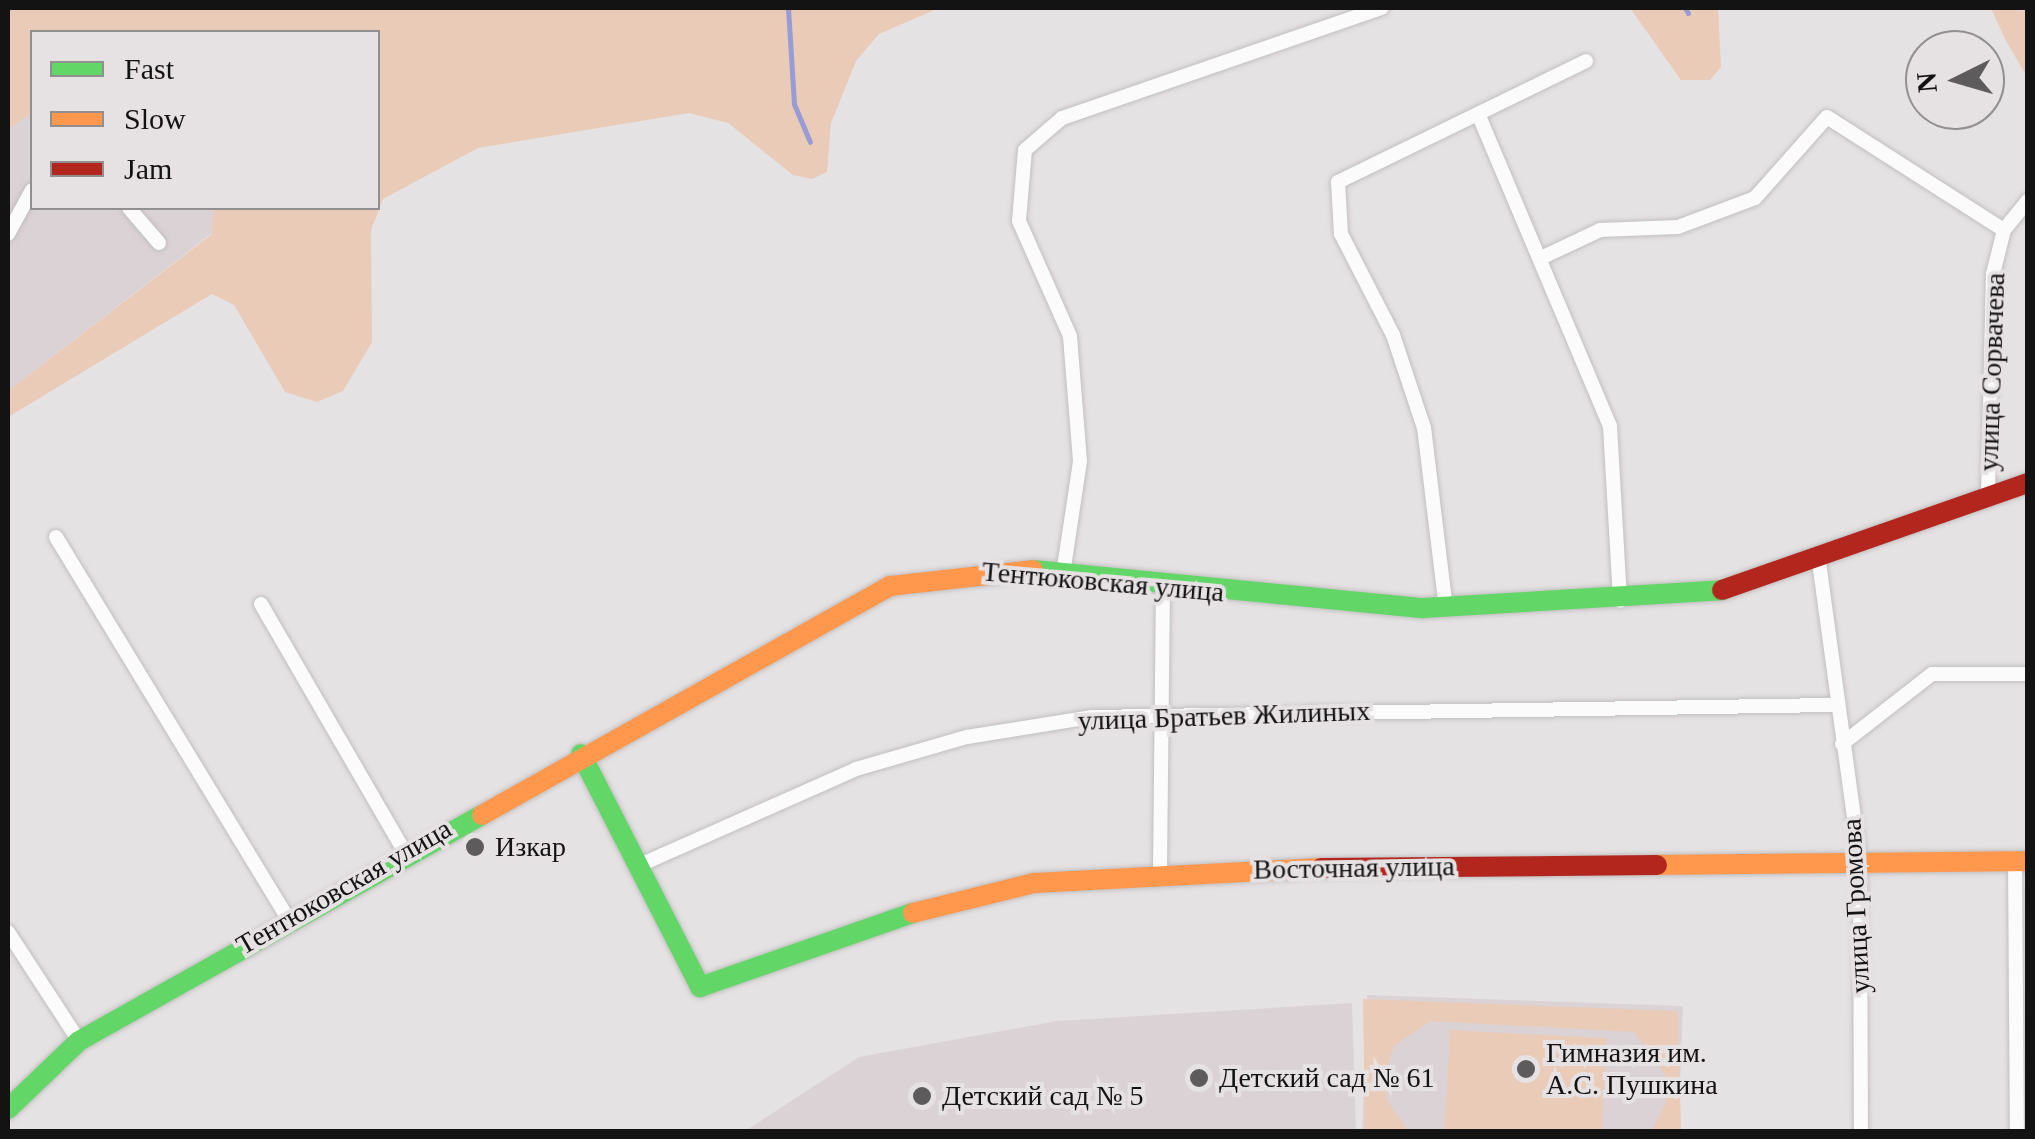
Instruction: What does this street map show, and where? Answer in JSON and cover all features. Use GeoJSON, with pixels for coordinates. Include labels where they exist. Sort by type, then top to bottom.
{"type":"FeatureCollection","features":[{"type":"Feature","properties":{"kind":"street"},"geometry":{"type":"LineString","coordinates":[[1063,574],[1080,460],[1070,336],[1019,221],[1024,150],[1062,118],[1382,8]]}},
{"type":"Feature","properties":{"kind":"street"},"geometry":{"type":"LineString","coordinates":[[1446,609],[1412,380],[1334,202],[1338,182],[1357,168],[1479,116],[1586,61]]}},
{"type":"Feature","properties":{"kind":"street"},"geometry":{"type":"LineString","coordinates":[[1479,116],[1543,256],[1610,426],[1620,601]]}},
{"type":"Feature","properties":{"kind":"street"},"geometry":{"type":"LineString","coordinates":[[1543,256],[1600,230],[1678,227],[1754,198],[1827,117],[2004,230]]}},
{"type":"Feature","properties":{"kind":"street"},"geometry":{"type":"LineString","coordinates":[[8,234],[30,194]]}},
{"type":"Feature","properties":{"kind":"street","name":"улица Сорвачева"},"geometry":{"type":"LineString","coordinates":[[1988,494],[1991,298],[2004,230],[2028,200]]}},
{"type":"Feature","properties":{"kind":"street"},"geometry":{"type":"LineString","coordinates":[[131,210],[159,243]]}},
{"type":"Feature","properties":{"kind":"street","name":"Тентюковская улица"},"geometry":{"type":"LineString","coordinates":[[8,1109],[79,1041],[405,852],[890,586],[986,570],[1446,609],[1728,592],[1819,562],[1988,494],[2028,484]]}},
{"type":"Feature","properties":{"kind":"street"},"geometry":{"type":"LineString","coordinates":[[56,538],[288,918]]}},
{"type":"Feature","properties":{"kind":"street","name":"улица Громова"},"geometry":{"type":"LineString","coordinates":[[1819,562],[1833,705],[1860,863],[1860,1132]]}},
{"type":"Feature","properties":{"kind":"street"},"geometry":{"type":"LineString","coordinates":[[1160,870],[1163,586]]}},
{"type":"Feature","properties":{"kind":"street"},"geometry":{"type":"LineString","coordinates":[[261,604],[405,852]]}},
{"type":"Feature","properties":{"kind":"street"},"geometry":{"type":"LineString","coordinates":[[1842,744],[1932,674],[2028,674]]}},
{"type":"Feature","properties":{"kind":"street","name":"улица Братьев Жилиных"},"geometry":{"type":"LineString","coordinates":[[642,864],[802,790],[967,737],[1160,715],[1833,705]]}},
{"type":"Feature","properties":{"kind":"street"},"geometry":{"type":"LineString","coordinates":[[581,754],[642,864]]}},
{"type":"Feature","properties":{"kind":"street"},"geometry":{"type":"LineString","coordinates":[[2017,1132],[2022,1082],[2021,861]]}},
{"type":"Feature","properties":{"kind":"street","name":"Восточная улица"},"geometry":{"type":"LineString","coordinates":[[642,864],[700,987],[720,990],[887,919],[956,900],[1160,870],[2021,861]]}},
{"type":"Feature","properties":{"kind":"street"},"geometry":{"type":"LineString","coordinates":[[8,932],[79,1041]]}},
{"type":"Feature","properties":{"kind":"shaded area"},"geometry":{"type":"Polygon","coordinates":[[[8,8],[939,8],[879,34],[856,61],[831,123],[827,172],[812,179],[793,175],[728,123],[689,113],[478,148],[383,199],[380,207],[380,30],[30,30],[30,114],[8,130],[8,8]]]}},
{"type":"Feature","properties":{"kind":"shaded area"},"geometry":{"type":"Polygon","coordinates":[[[1630,8],[1718,8],[1721,67],[1710,80],[1681,80],[1630,8]]]}},
{"type":"Feature","properties":{"kind":"shaded area"},"geometry":{"type":"Polygon","coordinates":[[[1991,8],[2027,11],[2027,77],[2005,39],[2005,30],[2001,30],[1991,8]]]}},
{"type":"Feature","properties":{"kind":"shaded area"},"geometry":{"type":"Polygon","coordinates":[[[30,114],[30,210],[214,210],[212,233],[8,391],[8,130],[30,114]]]}},
{"type":"Feature","properties":{"kind":"shaded area"},"geometry":{"type":"Polygon","coordinates":[[[214,210],[379,210],[371,230],[372,342],[343,391],[317,402],[285,392],[234,305],[212,294],[8,417],[8,391],[212,234],[214,210]]]}},
{"type":"Feature","properties":{"kind":"shaded area","name":"Гимназия им. А.С. Пушкина"},"geometry":{"type":"Polygon","coordinates":[[[1367,995],[1683,1006],[1678,1132],[1362,1131],[1367,995]]]}},
{"type":"Feature","properties":{"kind":"shaded area"},"geometry":{"type":"Polygon","coordinates":[[[1363,999],[1678,1011],[1681,1131],[1651,1131],[1666,1103],[1666,1076],[1634,1032],[1430,1021],[1394,1046],[1386,1070],[1386,1099],[1408,1131],[1365,1131],[1363,999]]]}},
{"type":"Feature","properties":{"kind":"shaded area","name":"Детский сад № 61"},"geometry":{"type":"Polygon","coordinates":[[[1352,1003],[1356,1131],[745,1131],[859,1057],[1057,1021],[1352,1003]]]}},
{"type":"Feature","properties":{"kind":"shaded area"},"geometry":{"type":"Polygon","coordinates":[[[1450,1030],[1607,1038],[1602,1132],[1445,1131],[1450,1030]]]}},
{"type":"Feature","properties":{"kind":"waterway"},"geometry":{"type":"LineString","coordinates":[[788,8],[794,104],[810,142]]}},
{"type":"Feature","properties":{"kind":"waterway"},"geometry":{"type":"LineString","coordinates":[[1685,8],[1688,13]]}},
{"type":"Feature","properties":{"kind":"traffic: fast"},"geometry":{"type":"LineString","coordinates":[[1033,570],[1423,608],[1722,590]]}},
{"type":"Feature","properties":{"kind":"traffic: fast"},"geometry":{"type":"LineString","coordinates":[[581,754],[700,987],[913,913]]}},
{"type":"Feature","properties":{"kind":"traffic: fast"},"geometry":{"type":"LineString","coordinates":[[8,1109],[79,1041],[482,815]]}},
{"type":"Feature","properties":{"kind":"traffic: slow"},"geometry":{"type":"LineString","coordinates":[[482,815],[890,586],[1033,570]]}},
{"type":"Feature","properties":{"kind":"traffic: slow"},"geometry":{"type":"LineString","coordinates":[[1657,865],[2028,861]]}},
{"type":"Feature","properties":{"kind":"traffic: slow"},"geometry":{"type":"LineString","coordinates":[[913,913],[1034,883],[1321,868]]}},
{"type":"Feature","properties":{"kind":"traffic: jam"},"geometry":{"type":"LineString","coordinates":[[1722,590],[2028,483]]}},
{"type":"Feature","properties":{"kind":"traffic: jam"},"geometry":{"type":"LineString","coordinates":[[1321,868],[1657,865]]}},
{"type":"Feature","properties":{"kind":"place","name":"Изкар"},"geometry":{"type":"Point","coordinates":[475,847]}},
{"type":"Feature","properties":{"kind":"place","name":"Гимназия им. А.С. Пушкина"},"geometry":{"type":"Point","coordinates":[1526,1069]}},
{"type":"Feature","properties":{"kind":"place","name":"Детский сад № 61"},"geometry":{"type":"Point","coordinates":[1199,1078]}},
{"type":"Feature","properties":{"kind":"place","name":"Детский сад № 5"},"geometry":{"type":"Point","coordinates":[922,1096]}}]}
